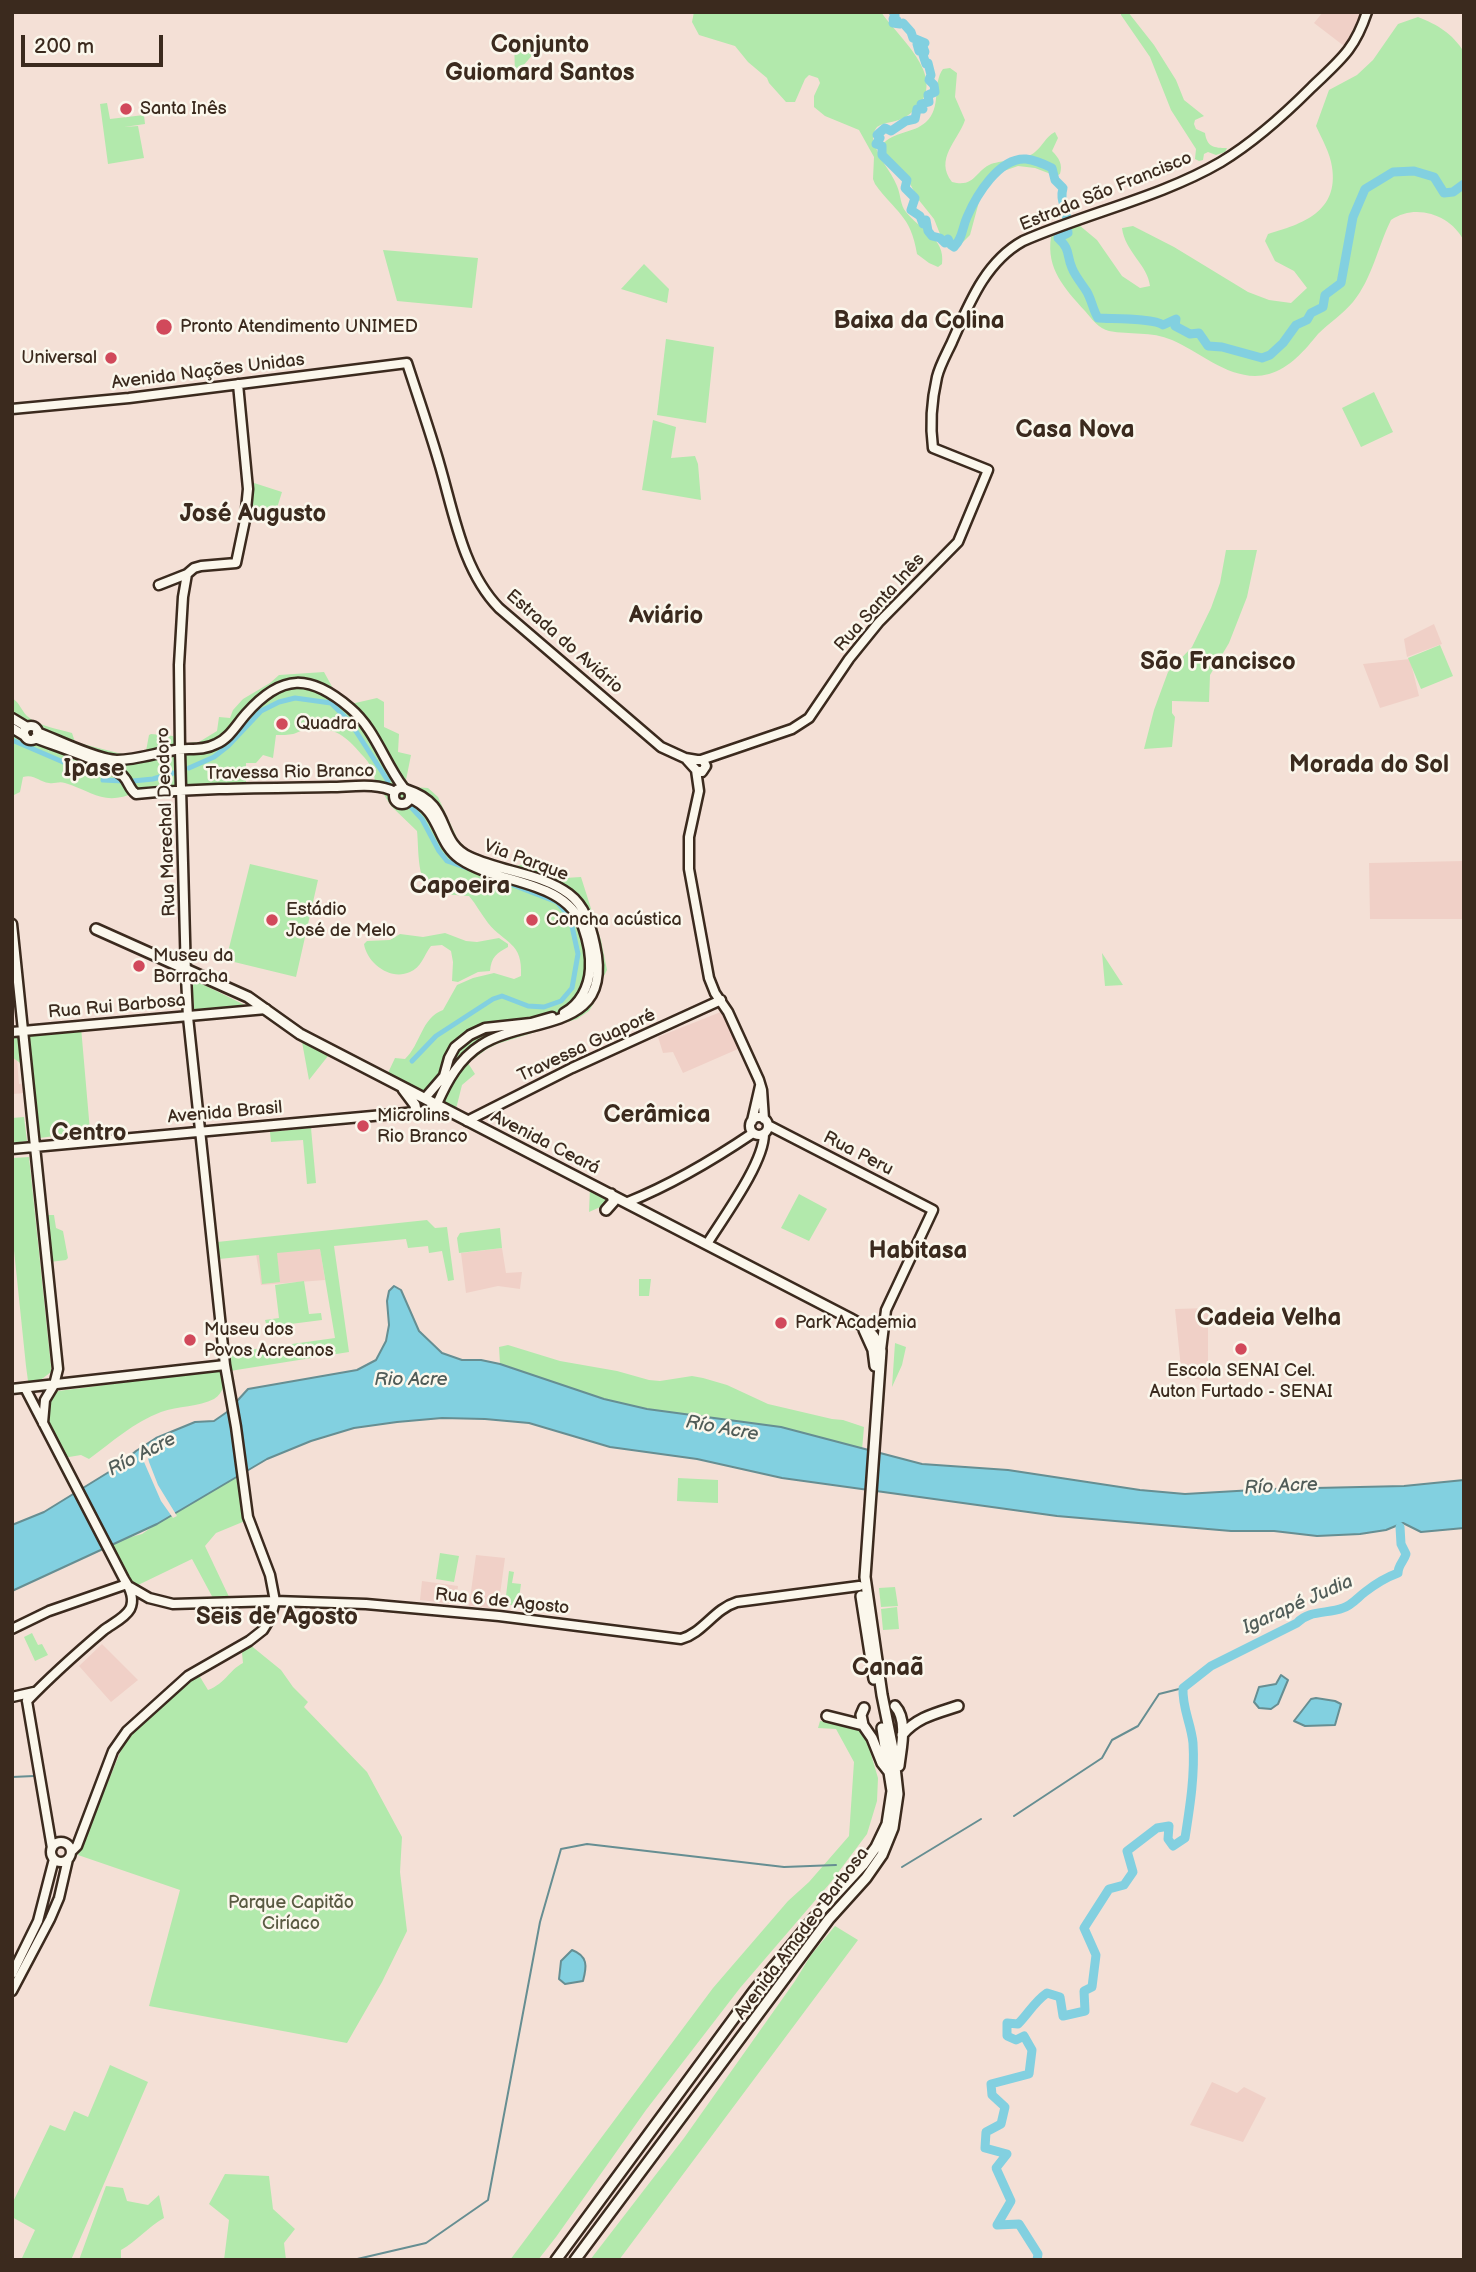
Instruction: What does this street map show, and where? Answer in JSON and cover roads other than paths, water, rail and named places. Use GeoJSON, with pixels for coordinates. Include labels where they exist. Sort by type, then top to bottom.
{"type":"FeatureCollection","features":[{"type":"Feature","properties":{"kind":"main road","name":"Avenida Ceará"},"geometry":{"type":"LineString","coordinates":[[96,929],[248,997],[300,1034],[425,1098],[437,1108],[628,1202],[857,1322]]}},
{"type":"Feature","properties":{"kind":"main road"},"geometry":{"type":"LineString","coordinates":[[400,1085],[416,1111]]}},
{"type":"Feature","properties":{"kind":"main road"},"geometry":{"type":"LineString","coordinates":[[606,1210],[614,1201],[611,1194]]}},
{"type":"Feature","properties":{"kind":"main road"},"geometry":{"type":"LineString","coordinates":[[857,1322],[875,1347]]}},
{"type":"Feature","properties":{"kind":"main road"},"geometry":{"type":"LineString","coordinates":[[857,1322],[876,1335],[875,1347]]}},
{"type":"Feature","properties":{"kind":"main road","name":"Avenida Amadeo Barbosa"},"geometry":{"type":"LineString","coordinates":[[575,2260],[829,1919],[875,1866],[894,1828],[898,1794],[879,1695],[863,1586],[864,1499],[875,1347]]}},
{"type":"Feature","properties":{"kind":"main road"},"geometry":{"type":"LineString","coordinates":[[894,1776],[902,1735],[900,1713],[895,1706]]}},
{"type":"Feature","properties":{"kind":"main road"},"geometry":{"type":"LineString","coordinates":[[902,1735],[923,1718],[958,1706]]}},
{"type":"Feature","properties":{"kind":"main road"},"geometry":{"type":"LineString","coordinates":[[864,1709],[861,1715],[863,1725],[872,1738],[882,1763],[894,1776]]}},
{"type":"Feature","properties":{"kind":"main road"},"geometry":{"type":"LineString","coordinates":[[827,1716],[863,1725]]}},
{"type":"Feature","properties":{"kind":"main road","name":"Avenida Amadeo Barbosa"},"geometry":{"type":"LineString","coordinates":[[556,2260],[754,1991],[876,1847],[887,1824],[894,1776]]}},
{"type":"Feature","properties":{"kind":"main road"},"geometry":{"type":"LineString","coordinates":[[704,2058],[714,2062],[718,2070]]}},
{"type":"Feature","properties":{"kind":"main road"},"geometry":{"type":"LineString","coordinates":[[638,2148],[644,2156],[653,2156]]}},
{"type":"Feature","properties":{"kind":"street","name":"Estrada São Francisco"},"geometry":{"type":"LineString","coordinates":[[933,448],[933,400],[938,373],[981,282],[1005,253],[1023,241],[1184,180],[1233,155],[1279,118],[1347,54],[1357,40],[1367,12]]}},
{"type":"Feature","properties":{"kind":"street","name":"Avenida Nações Unidas"},"geometry":{"type":"LineString","coordinates":[[12,409],[129,398],[407,363]]}},
{"type":"Feature","properties":{"kind":"street","name":"Estrada do Aviário"},"geometry":{"type":"LineString","coordinates":[[407,363],[457,530],[483,590],[499,608],[661,747],[700,766]]}},
{"type":"Feature","properties":{"kind":"street"},"geometry":{"type":"LineString","coordinates":[[159,585],[187,574],[201,565],[236,563],[246,520],[248,489],[238,384]]}},
{"type":"Feature","properties":{"kind":"street","name":"Rua Santa Inês"},"geometry":{"type":"LineString","coordinates":[[700,766],[717,755],[792,729],[809,718],[849,659],[879,622],[958,542],[988,470],[933,448]]}},
{"type":"Feature","properties":{"kind":"street","name":"Rua Marechal Deodoro"},"geometry":{"type":"LineString","coordinates":[[187,574],[179,664],[188,1017],[225,1368],[248,1512],[271,1575],[275,1601]]}},
{"type":"Feature","properties":{"kind":"street"},"geometry":{"type":"LineString","coordinates":[[12,718],[26,732],[28,739],[36,735],[116,760],[203,749],[217,744],[248,712],[277,689],[286,684],[307,682],[323,689],[359,717],[370,731],[404,792],[426,797],[437,808]]}},
{"type":"Feature","properties":{"kind":"street"},"geometry":{"type":"LineString","coordinates":[[12,728],[26,732]]}},
{"type":"Feature","properties":{"kind":"street","name":"Travessa Rio Branco"},"geometry":{"type":"LineString","coordinates":[[36,735],[124,777],[131,791],[136,794],[181,790],[375,787],[404,792]]}},
{"type":"Feature","properties":{"kind":"street"},"geometry":{"type":"LineString","coordinates":[[700,766],[699,791],[689,837],[688,858],[709,978],[711,996],[705,1008]]}},
{"type":"Feature","properties":{"kind":"street","name":"Via Parque"},"geometry":{"type":"LineString","coordinates":[[404,792],[425,806],[446,842],[460,859],[547,891],[567,904],[581,922],[590,954],[590,974],[576,1005],[531,1023],[478,1030],[463,1040],[449,1058],[444,1076],[425,1098]]}},
{"type":"Feature","properties":{"kind":"street","name":"Via Parque"},"geometry":{"type":"LineString","coordinates":[[435,796],[437,808],[451,840],[464,854],[547,882],[579,902],[586,914],[597,952],[596,979],[590,996],[579,1010],[551,1023],[488,1041],[472,1052],[448,1079],[437,1108]]}},
{"type":"Feature","properties":{"kind":"street"},"geometry":{"type":"LineString","coordinates":[[12,924],[58,1369],[54,1385],[45,1400],[43,1423]]}},
{"type":"Feature","properties":{"kind":"street"},"geometry":{"type":"LineString","coordinates":[[707,1244],[753,1167],[762,1150],[764,1134],[767,1131],[760,1086],[728,1012],[709,978]]}},
{"type":"Feature","properties":{"kind":"street","name":"Travessa Guaporé"},"geometry":{"type":"LineString","coordinates":[[467,1121],[572,1068],[720,1000]]}},
{"type":"Feature","properties":{"kind":"street","name":"Rua Rui Barbosa"},"geometry":{"type":"LineString","coordinates":[[12,1032],[266,1009]]}},
{"type":"Feature","properties":{"kind":"street"},"geometry":{"type":"LineString","coordinates":[[449,1058],[453,1064],[460,1065]]}},
{"type":"Feature","properties":{"kind":"street"},"geometry":{"type":"LineString","coordinates":[[753,1133],[751,1127],[760,1086]]}},
{"type":"Feature","properties":{"kind":"street","name":"Avenida Brasil"},"geometry":{"type":"LineString","coordinates":[[12,1149],[437,1108]]}},
{"type":"Feature","properties":{"kind":"street"},"geometry":{"type":"LineString","coordinates":[[752,1121],[756,1118],[766,1122]]}},
{"type":"Feature","properties":{"kind":"street","name":"Rua Peru"},"geometry":{"type":"LineString","coordinates":[[766,1122],[933,1210],[886,1310],[875,1347]]}},
{"type":"Feature","properties":{"kind":"street"},"geometry":{"type":"LineString","coordinates":[[753,1133],[764,1134]]}},
{"type":"Feature","properties":{"kind":"street"},"geometry":{"type":"LineString","coordinates":[[628,1202],[681,1178],[717,1158],[753,1133]]}},
{"type":"Feature","properties":{"kind":"street"},"geometry":{"type":"LineString","coordinates":[[12,1391],[225,1368]]}},
{"type":"Feature","properties":{"kind":"street"},"geometry":{"type":"LineString","coordinates":[[26,1388],[127,1584],[131,1605],[127,1613],[27,1701]]}},
{"type":"Feature","properties":{"kind":"street"},"geometry":{"type":"LineString","coordinates":[[12,1629],[49,1611],[127,1584]]}},
{"type":"Feature","properties":{"kind":"street","name":"Rua 6 de Agosto"},"geometry":{"type":"LineString","coordinates":[[127,1584],[149,1598],[173,1604],[275,1601],[442,1610],[681,1639],[696,1632],[723,1607],[737,1602],[863,1586]]}},
{"type":"Feature","properties":{"kind":"street"},"geometry":{"type":"LineString","coordinates":[[59,1898],[74,1849],[113,1751],[127,1731],[188,1676],[263,1630],[271,1617],[275,1601]]}},
{"type":"Feature","properties":{"kind":"street"},"geometry":{"type":"LineString","coordinates":[[12,1699],[37,1691]]}},
{"type":"Feature","properties":{"kind":"street"},"geometry":{"type":"LineString","coordinates":[[12,1699],[27,1701]]}},
{"type":"Feature","properties":{"kind":"street"},"geometry":{"type":"LineString","coordinates":[[27,1701],[48,1821],[51,1854],[54,1859],[62,1862],[74,1849]]}},
{"type":"Feature","properties":{"kind":"street"},"geometry":{"type":"LineString","coordinates":[[48,1821],[65,1843],[74,1849]]}},
{"type":"Feature","properties":{"kind":"street"},"geometry":{"type":"LineString","coordinates":[[12,1991],[67,1879],[74,1849],[72,1844],[56,1843],[52,1848]]}},
{"type":"Feature","properties":{"kind":"street"},"geometry":{"type":"LineString","coordinates":[[12,1973],[38,1921],[54,1859]]}},
{"type":"Feature","properties":{"kind":"water","name":"Rio Acre"},"geometry":{"type":"Polygon","coordinates":[[[394,1286],[401,1290],[419,1331],[442,1353],[462,1360],[500,1364],[604,1399],[647,1409],[781,1427],[922,1464],[1008,1470],[1185,1494],[1404,1486],[1464,1480],[1464,1528],[1421,1532],[1403,1523],[1386,1530],[1360,1534],[1317,1536],[1057,1516],[782,1478],[697,1459],[610,1447],[529,1423],[442,1418],[354,1428],[311,1441],[267,1459],[157,1524],[12,1591],[12,1525],[44,1512],[117,1467],[156,1438],[195,1422],[214,1421],[227,1412],[248,1389],[357,1370],[376,1360],[386,1341],[389,1325],[387,1301],[389,1291],[394,1286]]]}},
{"type":"Feature","properties":{"kind":"water"},"geometry":{"type":"Polygon","coordinates":[[[1281,1675],[1288,1680],[1278,1704],[1271,1709],[1259,1708],[1254,1702],[1259,1687],[1276,1684],[1281,1675]]]}},
{"type":"Feature","properties":{"kind":"water"},"geometry":{"type":"Polygon","coordinates":[[[1311,1699],[1341,1704],[1335,1725],[1305,1726],[1294,1721],[1311,1699]]]}},
{"type":"Feature","properties":{"kind":"water"},"geometry":{"type":"Polygon","coordinates":[[[572,1950],[584,1958],[583,1981],[565,1984],[559,1979],[561,1961],[572,1950]]]}},
{"type":"Feature","properties":{"kind":"waterway"},"geometry":{"type":"LineString","coordinates":[[893,12],[893,19],[897,20],[893,23],[903,23],[913,38],[925,43],[917,44],[919,51],[923,47],[925,52],[923,55],[931,75],[929,80],[934,85],[935,92],[928,95],[929,102],[921,104],[923,109],[917,109],[915,119],[906,121],[891,131],[885,128],[877,135],[880,138],[876,144],[882,146],[882,155],[907,180],[905,188],[915,198],[911,210],[920,216],[923,224],[926,220],[932,236],[945,243],[948,239],[954,247],[976,199],[998,171],[1016,160],[1026,159],[1052,168],[1055,180],[1063,188],[1068,233],[1058,238],[1067,249],[1073,271],[1087,292],[1098,318],[1142,320],[1163,325],[1176,319],[1175,326],[1190,334],[1199,333],[1208,346],[1262,358],[1270,355],[1283,343],[1296,325],[1323,307],[1325,295],[1341,283],[1353,217],[1365,189],[1393,172],[1414,171],[1434,177],[1444,193],[1453,192],[1464,184]]}},
{"type":"Feature","properties":{"kind":"waterway"},"geometry":{"type":"LineString","coordinates":[[189,768],[214,757],[228,746],[261,711],[295,698],[331,703],[350,722],[388,781]]}},
{"type":"Feature","properties":{"kind":"waterway"},"geometry":{"type":"LineString","coordinates":[[12,740],[91,774]]}},
{"type":"Feature","properties":{"kind":"waterway"},"geometry":{"type":"LineString","coordinates":[[133,781],[173,773]]}},
{"type":"Feature","properties":{"kind":"waterway"},"geometry":{"type":"LineString","coordinates":[[103,780],[123,781]]}},
{"type":"Feature","properties":{"kind":"waterway"},"geometry":{"type":"LineString","coordinates":[[410,806],[422,819],[447,861],[473,870]]}},
{"type":"Feature","properties":{"kind":"waterway"},"geometry":{"type":"LineString","coordinates":[[412,1061],[436,1036],[493,999],[502,996],[528,1006],[544,1007],[561,1001],[572,988],[578,954],[570,917],[557,902],[492,877]]}},
{"type":"Feature","properties":{"kind":"waterway","name":"Igarapé Judia"},"geometry":{"type":"LineString","coordinates":[[1037,2260],[1038,2254],[1019,2224],[997,2225],[1011,2201],[996,2168],[1007,2154],[985,2148],[986,2132],[1001,2124],[1005,2107],[992,2095],[991,2084],[1029,2074],[1032,2050],[1024,2036],[1016,2040],[1007,2036],[1007,2023],[1018,2024],[1047,1993],[1060,1997],[1063,2016],[1085,2011],[1084,1991],[1092,1987],[1096,1955],[1084,1928],[1109,1889],[1124,1885],[1133,1872],[1127,1851],[1157,1828],[1169,1826],[1168,1839],[1173,1846],[1185,1838],[1192,1790],[1193,1755],[1183,1688],[1211,1666],[1307,1616],[1346,1607],[1376,1584],[1398,1573],[1406,1554],[1401,1544],[1400,1527]]}},
{"type":"Feature","properties":{"kind":"waterway"},"geometry":{"type":"LineString","coordinates":[[1014,1816],[1102,1758],[1112,1740],[1138,1726],[1159,1694],[1183,1688]]}},
{"type":"Feature","properties":{"kind":"waterway"},"geometry":{"type":"LineString","coordinates":[[12,1777],[34,1776]]}},
{"type":"Feature","properties":{"kind":"waterway"},"geometry":{"type":"LineString","coordinates":[[902,1867],[981,1819]]}},
{"type":"Feature","properties":{"kind":"waterway"},"geometry":{"type":"LineString","coordinates":[[353,2260],[426,2243],[488,2200],[540,1922],[561,1849],[587,1844],[784,1867],[836,1865]]}},
{"type":"Feature","properties":{"kind":"place","name":"Santa Inês"},"geometry":{"type":"Point","coordinates":[126,109]}},
{"type":"Feature","properties":{"kind":"place","name":"Pronto Atendimento UNIMED"},"geometry":{"type":"Point","coordinates":[164,327]}},
{"type":"Feature","properties":{"kind":"place","name":"Universal"},"geometry":{"type":"Point","coordinates":[111,358]}},
{"type":"Feature","properties":{"kind":"place","name":"Quadra"},"geometry":{"type":"Point","coordinates":[282,724]}},
{"type":"Feature","properties":{"kind":"place","name":"Estádio José de Melo"},"geometry":{"type":"Point","coordinates":[272,920]}},
{"type":"Feature","properties":{"kind":"place","name":"Concha acústica"},"geometry":{"type":"Point","coordinates":[532,920]}},
{"type":"Feature","properties":{"kind":"place","name":"Museu da Borracha"},"geometry":{"type":"Point","coordinates":[139,966]}},
{"type":"Feature","properties":{"kind":"place","name":"Microlins Rio Branco"},"geometry":{"type":"Point","coordinates":[363,1126]}},
{"type":"Feature","properties":{"kind":"place","name":"Park Academia"},"geometry":{"type":"Point","coordinates":[781,1323]}},
{"type":"Feature","properties":{"kind":"place","name":"Museu dos Povos Acreanos"},"geometry":{"type":"Point","coordinates":[190,1340]}},
{"type":"Feature","properties":{"kind":"place","name":"Escola SENAI Cel. Auton Furtado - SENAI"},"geometry":{"type":"Point","coordinates":[1241,1349]}},
{"type":"Feature","properties":{"kind":"district","name":"Conjunto Guiomard Santos"},"geometry":{"type":"Point","coordinates":[540,60]}},
{"type":"Feature","properties":{"kind":"district","name":"Baixa da Colina"},"geometry":{"type":"Point","coordinates":[919,322]}},
{"type":"Feature","properties":{"kind":"district","name":"Casa Nova"},"geometry":{"type":"Point","coordinates":[1075,431]}},
{"type":"Feature","properties":{"kind":"district","name":"José Augusto"},"geometry":{"type":"Point","coordinates":[253,515]}},
{"type":"Feature","properties":{"kind":"district","name":"Aviário"},"geometry":{"type":"Point","coordinates":[666,617]}},
{"type":"Feature","properties":{"kind":"district","name":"São Francisco"},"geometry":{"type":"Point","coordinates":[1218,663]}},
{"type":"Feature","properties":{"kind":"district","name":"Morada do Sol"},"geometry":{"type":"Point","coordinates":[1369,766]}},
{"type":"Feature","properties":{"kind":"district","name":"Ipase"},"geometry":{"type":"Point","coordinates":[94,770]}},
{"type":"Feature","properties":{"kind":"district","name":"Capoeira"},"geometry":{"type":"Point","coordinates":[460,887]}},
{"type":"Feature","properties":{"kind":"district","name":"Cerâmica"},"geometry":{"type":"Point","coordinates":[657,1116]}},
{"type":"Feature","properties":{"kind":"district","name":"Centro"},"geometry":{"type":"Point","coordinates":[89,1134]}},
{"type":"Feature","properties":{"kind":"district","name":"Habitasa"},"geometry":{"type":"Point","coordinates":[918,1252]}},
{"type":"Feature","properties":{"kind":"district","name":"Cadeia Velha"},"geometry":{"type":"Point","coordinates":[1269,1319]}},
{"type":"Feature","properties":{"kind":"district","name":"Seis de Agosto"},"geometry":{"type":"Point","coordinates":[277,1618]}},
{"type":"Feature","properties":{"kind":"district","name":"Canaã"},"geometry":{"type":"Point","coordinates":[888,1669]}},
{"type":"Feature","properties":{"kind":"water label","name":"Río Acre"},"geometry":{"type":"Point","coordinates":[722,1429]}},
{"type":"Feature","properties":{"kind":"water label","name":"Río Acre"},"geometry":{"type":"Point","coordinates":[142,1455]}},
{"type":"Feature","properties":{"kind":"water label","name":"Río Acre"},"geometry":{"type":"Point","coordinates":[1281,1487]}},
{"type":"Feature","properties":{"kind":"park label","name":"Parque Capitão Ciríaco"},"geometry":{"type":"Point","coordinates":[291,1913]}}]}
